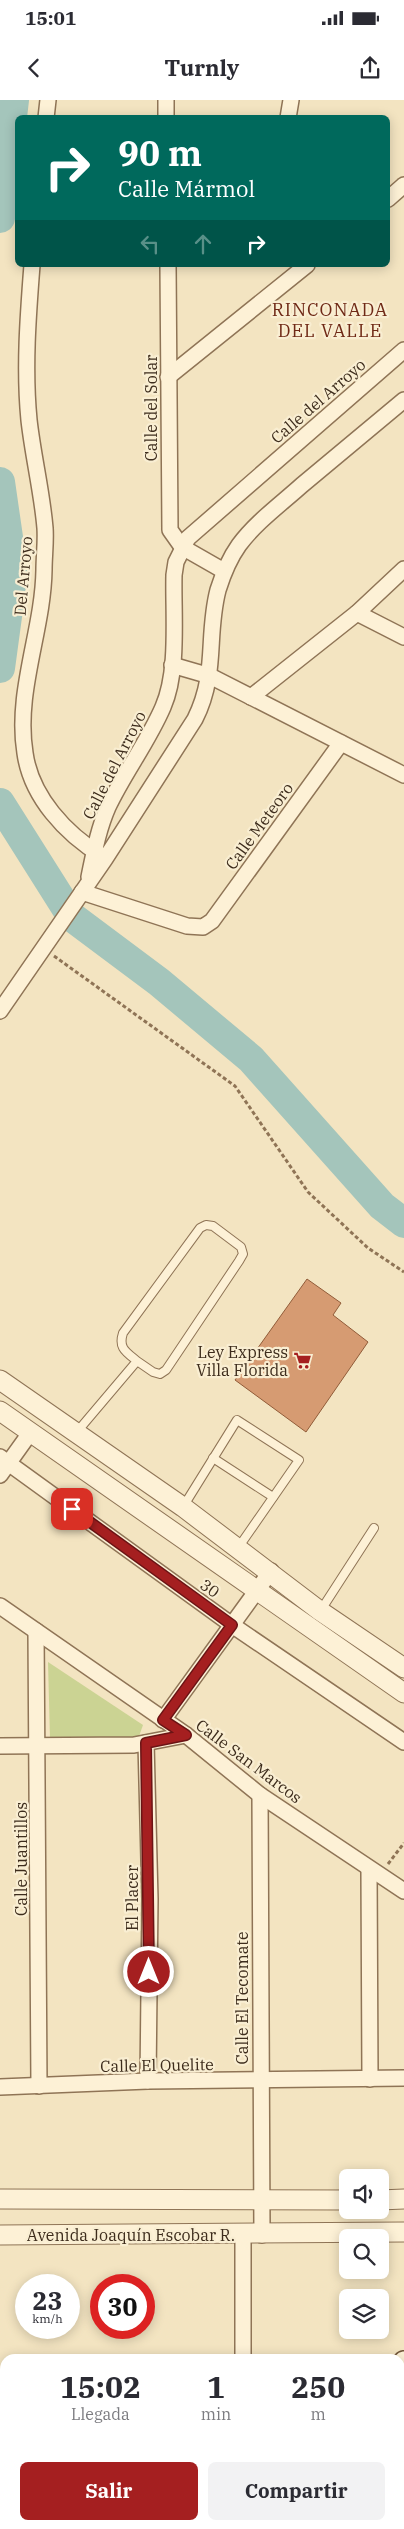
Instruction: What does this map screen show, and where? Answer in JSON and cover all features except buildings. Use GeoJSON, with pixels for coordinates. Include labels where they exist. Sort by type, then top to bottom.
{"type":"FeatureCollection","features":[{"type":"Feature","properties":{"kind":"street"},"geometry":{"type":"LineString","coordinates":[[46,115],[48,100]]}},
{"type":"Feature","properties":{"kind":"street"},"geometry":{"type":"LineString","coordinates":[[166,100],[166,115]]}},
{"type":"Feature","properties":{"kind":"street"},"geometry":{"type":"LineString","coordinates":[[288,115],[291,100]]}},
{"type":"Feature","properties":{"kind":"street"},"geometry":{"type":"LineString","coordinates":[[390,197],[404,185]]}},
{"type":"Feature","properties":{"kind":"street","name":"Del Arroyo"},"geometry":{"type":"LineString","coordinates":[[32,267],[29,300],[28,399],[45,528],[44,575],[23,723],[25,754],[32,777],[51,811],[71,835],[100,855]]}},
{"type":"Feature","properties":{"kind":"street","name":"Calle del Solar"},"geometry":{"type":"LineString","coordinates":[[168,267],[168,521],[174,538],[182,547]]}},
{"type":"Feature","properties":{"kind":"street"},"geometry":{"type":"LineString","coordinates":[[168,376],[289,272],[302,267]]}},
{"type":"Feature","properties":{"kind":"street","name":"Calle del Arroyo"},"geometry":{"type":"LineString","coordinates":[[100,855],[109,806],[164,707],[172,665],[174,575],[182,547],[200,526],[404,350]]}},
{"type":"Feature","properties":{"kind":"street","name":"Calle del Arroyo"},"geometry":{"type":"LineString","coordinates":[[0,1011],[60,926],[83,890],[100,855],[194,719],[203,702],[210,676],[214,612],[224,571],[240,544],[268,515],[404,400]]}},
{"type":"Feature","properties":{"kind":"street"},"geometry":{"type":"LineString","coordinates":[[182,547],[224,571]]}},
{"type":"Feature","properties":{"kind":"street"},"geometry":{"type":"LineString","coordinates":[[251,698],[357,613],[404,570]]}},
{"type":"Feature","properties":{"kind":"street"},"geometry":{"type":"LineString","coordinates":[[357,613],[404,637]]}},
{"type":"Feature","properties":{"kind":"street"},"geometry":{"type":"LineString","coordinates":[[172,665],[210,676],[404,775]]}},
{"type":"Feature","properties":{"kind":"street","name":"Calle Meteoro"},"geometry":{"type":"LineString","coordinates":[[83,890],[187,926],[203,926],[212,921],[341,743]]}},
{"type":"Feature","properties":{"kind":"street"},"geometry":{"type":"LineString","coordinates":[[0,1380],[183,1507],[271,1571],[315,1619],[404,1693]]}},
{"type":"Feature","properties":{"kind":"street"},"geometry":{"type":"LineString","coordinates":[[0,1411],[257,1592],[315,1619],[404,1668]]}},
{"type":"Feature","properties":{"kind":"street"},"geometry":{"type":"LineString","coordinates":[[3,1465],[30,1433]]}},
{"type":"Feature","properties":{"kind":"street","name":"30"},"geometry":{"type":"LineString","coordinates":[[3,1465],[404,1742]]}},
{"type":"Feature","properties":{"kind":"street"},"geometry":{"type":"LineString","coordinates":[[163,1720],[271,1571]]}},
{"type":"Feature","properties":{"kind":"street","name":"Calle San Marcos"},"geometry":{"type":"LineString","coordinates":[[0,1606],[186,1735],[260,1795],[373,1873],[404,1892]]}},
{"type":"Feature","properties":{"kind":"street","name":"Calle Juantillos"},"geometry":{"type":"LineString","coordinates":[[36,1631],[39,2086]]}},
{"type":"Feature","properties":{"kind":"street"},"geometry":{"type":"LineString","coordinates":[[0,1746],[146,1743],[186,1735]]}},
{"type":"Feature","properties":{"kind":"street","name":"El Placer"},"geometry":{"type":"LineString","coordinates":[[146,1743],[150,1899],[148,2082]]}},
{"type":"Feature","properties":{"kind":"street","name":"Calle El Tecomate"},"geometry":{"type":"LineString","coordinates":[[260,1795],[262,2202]]}},
{"type":"Feature","properties":{"kind":"street"},"geometry":{"type":"LineString","coordinates":[[370,2079],[373,1873]]}},
{"type":"Feature","properties":{"kind":"street","name":"Calle El Quelite"},"geometry":{"type":"LineString","coordinates":[[0,2087],[148,2082],[260,2082],[404,2078]]}},
{"type":"Feature","properties":{"kind":"street","name":"Avenida Joaquín Escobar R."},"geometry":{"type":"LineString","coordinates":[[0,2199],[262,2202],[339,2200]]}},
{"type":"Feature","properties":{"kind":"street"},"geometry":{"type":"LineString","coordinates":[[389,2200],[404,2199]]}},
{"type":"Feature","properties":{"kind":"street"},"geometry":{"type":"LineString","coordinates":[[243,2354],[253,2235],[262,2202]]}},
{"type":"Feature","properties":{"kind":"street","name":"Avenida Joaquín Escobar R."},"geometry":{"type":"LineString","coordinates":[[0,2235],[253,2235],[404,2232]]}},
{"type":"Feature","properties":{"kind":"lane"},"geometry":{"type":"LineString","coordinates":[[206,1224],[213,1226],[241,1247],[242,1254],[239,1260],[166,1370],[160,1374],[152,1372],[137,1361],[122,1349],[120,1342],[123,1334],[200,1228],[206,1224]]}},
{"type":"Feature","properties":{"kind":"lane"},"geometry":{"type":"LineString","coordinates":[[76,1432],[137,1361]]}},
{"type":"Feature","properties":{"kind":"lane"},"geometry":{"type":"LineString","coordinates":[[183,1507],[237,1420],[299,1460],[238,1548]]}},
{"type":"Feature","properties":{"kind":"lane"},"geometry":{"type":"LineString","coordinates":[[213,1458],[273,1497]]}},
{"type":"Feature","properties":{"kind":"lane"},"geometry":{"type":"LineString","coordinates":[[315,1619],[374,1528]]}},
{"type":"Feature","properties":{"kind":"path"},"geometry":{"type":"LineString","coordinates":[[44,949],[235,1086],[308,1192],[368,1248],[404,1272]]}},
{"type":"Feature","properties":{"kind":"path"},"geometry":{"type":"LineString","coordinates":[[373,1873],[404,1843]]}},
{"type":"Feature","properties":{"kind":"green space"},"geometry":{"type":"Polygon","coordinates":[[[48,1662],[143,1725],[138,1739],[50,1739],[48,1662]]]}},
{"type":"Feature","properties":{"kind":"waterway"},"geometry":{"type":"LineString","coordinates":[[0,218],[14,100]]}},
{"type":"Feature","properties":{"kind":"waterway"},"geometry":{"type":"LineString","coordinates":[[0,482],[13,572],[0,668]]}},
{"type":"Feature","properties":{"kind":"waterway"},"geometry":{"type":"LineString","coordinates":[[0,803],[72,917],[159,982],[251,1059],[382,1206],[404,1223]]}},
{"type":"Feature","properties":{"kind":"place","name":"Ley Express Villa Florida"},"geometry":{"type":"Point","coordinates":[302,1361]}},
{"type":"Feature","properties":{"kind":"district","name":"RINCONADA DEL VALLE"},"geometry":{"type":"Point","coordinates":[330,319]}},
{"type":"Feature","properties":{"kind":"route"},"geometry":{"type":"LineString","coordinates":[[72,1509],[232,1625],[163,1720],[186,1735],[146,1743],[150,1899],[149,1972]]}}]}
